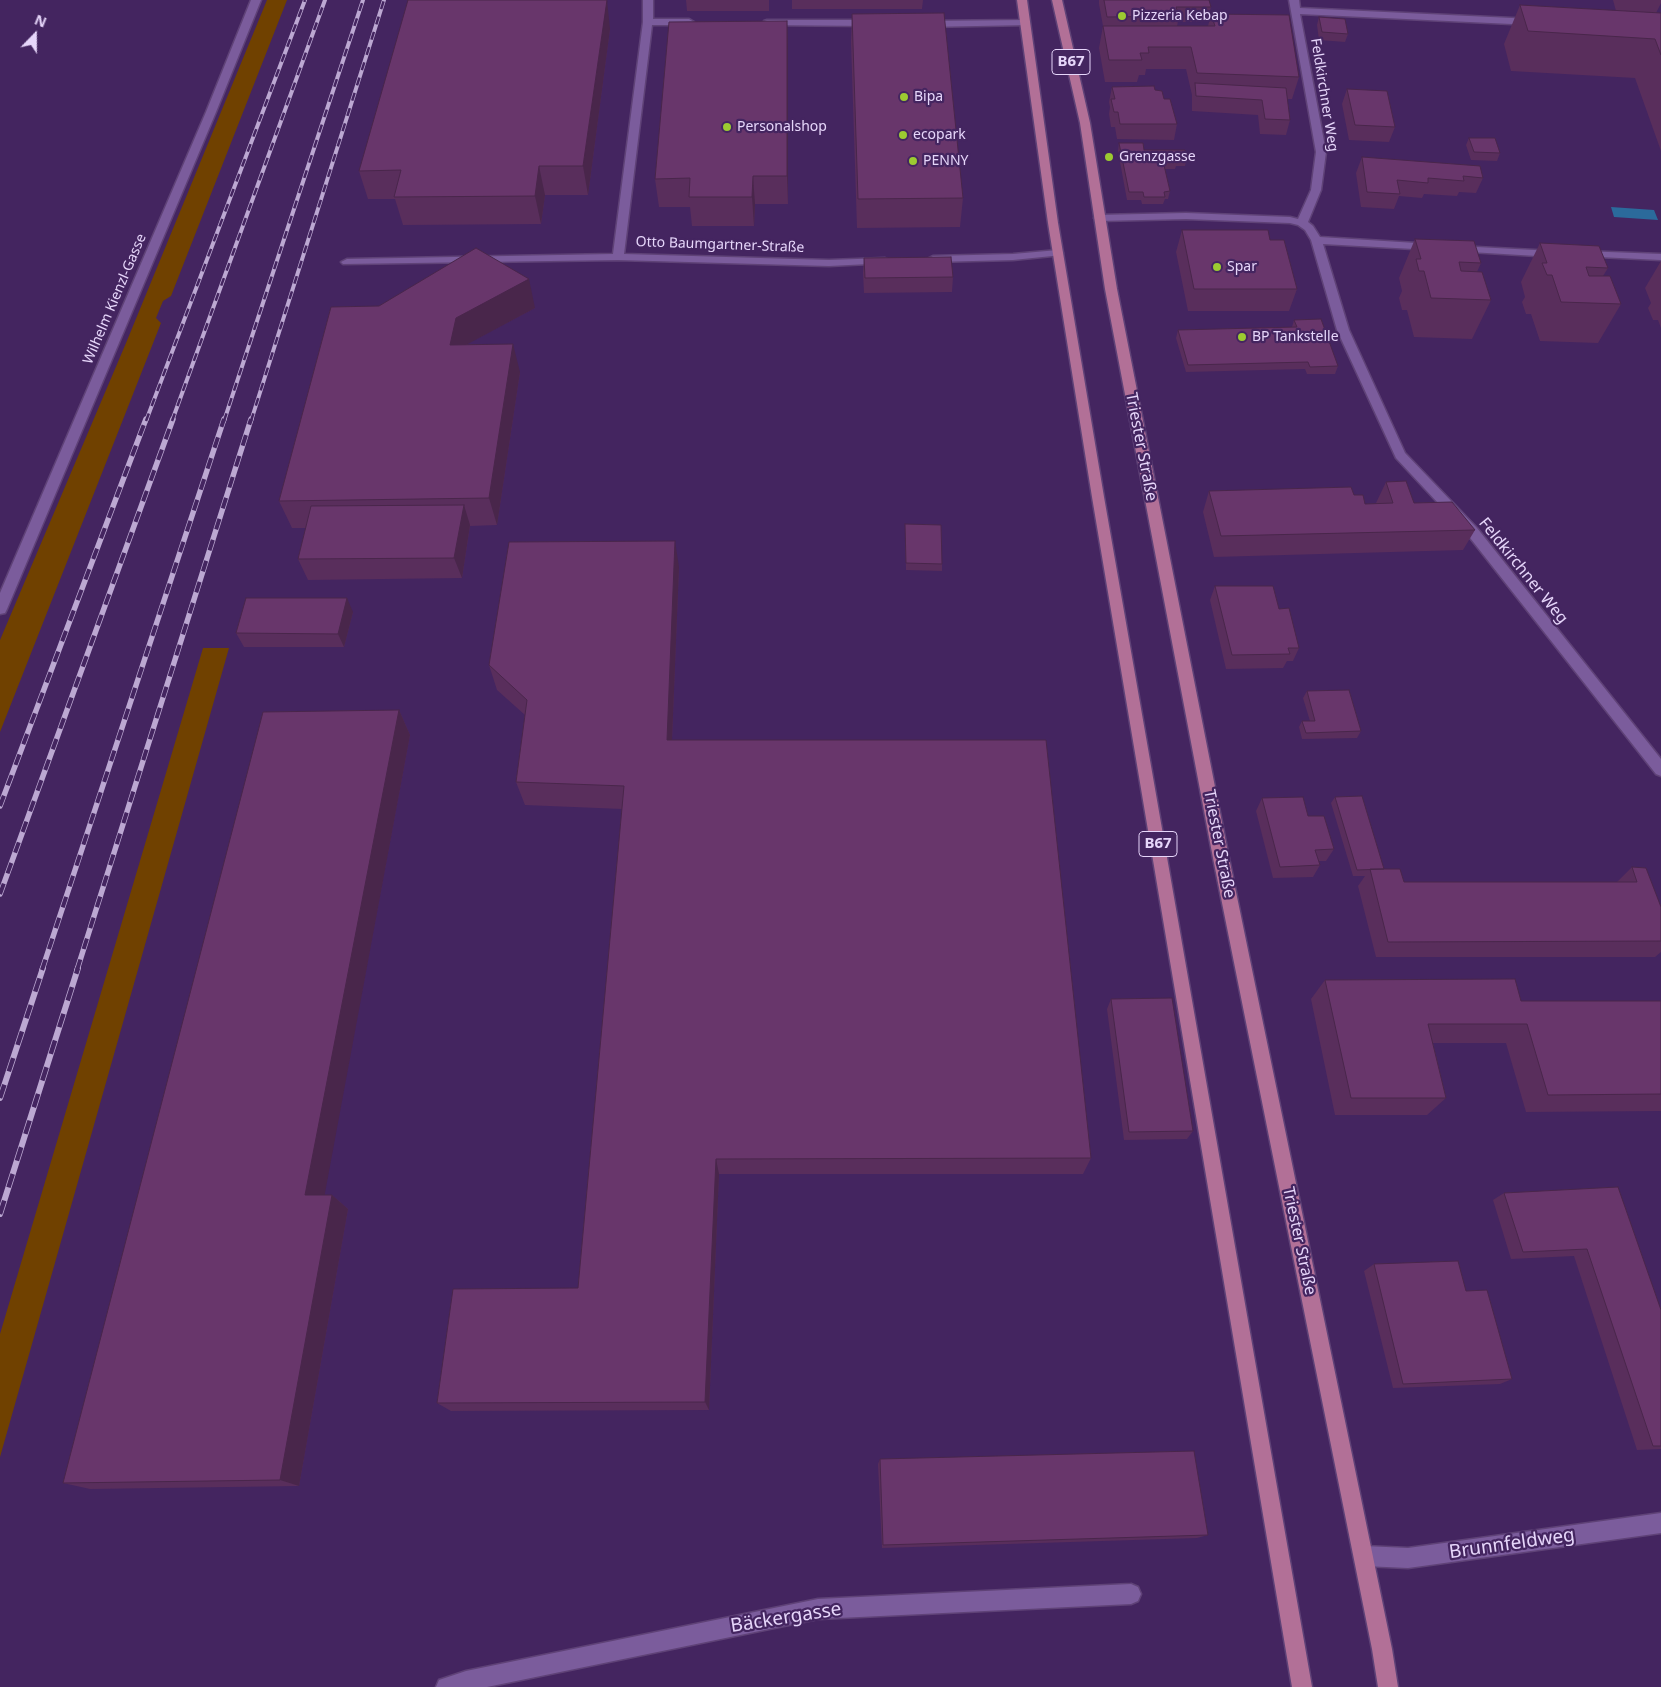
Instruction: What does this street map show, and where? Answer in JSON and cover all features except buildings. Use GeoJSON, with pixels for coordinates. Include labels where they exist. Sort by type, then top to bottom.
{"type":"FeatureCollection","features":[{"type":"Feature","properties":{"kind":"main road","name":"B67"},"geometry":{"type":"LineString","coordinates":[[1022,0],[1058,253],[1098,497],[1302,1687]]}},
{"type":"Feature","properties":{"kind":"main road","name":"Triester Straße"},"geometry":{"type":"LineString","coordinates":[[1057,0],[1085,123],[1099,218],[1225,878],[1364,1556],[1388,1687]]}},
{"type":"Feature","properties":{"kind":"street","name":"Wilhelm Kienzl-Gasse"},"geometry":{"type":"LineString","coordinates":[[0,609],[207,121],[256,0]]}},
{"type":"Feature","properties":{"kind":"street","name":"Otto Baumgartner-Straße"},"geometry":{"type":"LineString","coordinates":[[648,0],[648,22],[618,257],[829,263],[897,261]]}},
{"type":"Feature","properties":{"kind":"street"},"geometry":{"type":"LineString","coordinates":[[1294,6],[1542,22]]}},
{"type":"Feature","properties":{"kind":"street","name":"Feldkirchner Weg"},"geometry":{"type":"LineString","coordinates":[[1294,6],[1321,152],[1316,190],[1302,223],[1309,228],[1316,240],[1343,330],[1400,455],[1472,531],[1661,770]]}},
{"type":"Feature","properties":{"kind":"street"},"geometry":{"type":"LineString","coordinates":[[648,22],[696,22]]}},
{"type":"Feature","properties":{"kind":"street"},"geometry":{"type":"LineString","coordinates":[[754,23],[879,23]]}},
{"type":"Feature","properties":{"kind":"street"},"geometry":{"type":"LineString","coordinates":[[918,24],[1025,23]]}},
{"type":"Feature","properties":{"kind":"street"},"geometry":{"type":"LineString","coordinates":[[1099,218],[1186,216],[1290,220],[1302,223]]}},
{"type":"Feature","properties":{"kind":"street"},"geometry":{"type":"LineString","coordinates":[[1316,240],[1567,254],[1661,257]]}},
{"type":"Feature","properties":{"kind":"street"},"geometry":{"type":"LineString","coordinates":[[926,260],[1013,257],[1058,253]]}},
{"type":"Feature","properties":{"kind":"street"},"geometry":{"type":"LineString","coordinates":[[347,262],[391,263],[618,257]]}},
{"type":"Feature","properties":{"kind":"street","name":"Brunnfeldweg"},"geometry":{"type":"LineString","coordinates":[[1364,1556],[1408,1558],[1661,1523]]}},
{"type":"Feature","properties":{"kind":"street","name":"Bäckergasse"},"geometry":{"type":"LineString","coordinates":[[446,1687],[466,1681],[818,1609],[1131,1594]]}},
{"type":"Feature","properties":{"kind":"shaded area"},"geometry":{"type":"Polygon","coordinates":[[[267,0],[287,0],[171,296],[163,301],[156,318],[161,323],[0,732],[0,640],[126,343],[267,0]]]}},
{"type":"Feature","properties":{"kind":"shaded area"},"geometry":{"type":"Polygon","coordinates":[[[203,648],[229,648],[0,1457],[0,1334],[203,648]]]}},
{"type":"Feature","properties":{"kind":"water"},"geometry":{"type":"Polygon","coordinates":[[[1611,207],[1654,210],[1658,220],[1614,217],[1611,207]]]}},
{"type":"Feature","properties":{"kind":"railway"},"geometry":{"type":"LineString","coordinates":[[146,421],[305,0]]}},
{"type":"Feature","properties":{"kind":"railway"},"geometry":{"type":"LineString","coordinates":[[172,421],[325,0]]}},
{"type":"Feature","properties":{"kind":"railway"},"geometry":{"type":"LineString","coordinates":[[224,421],[363,0]]}},
{"type":"Feature","properties":{"kind":"railway"},"geometry":{"type":"LineString","coordinates":[[251,421],[384,0]]}},
{"type":"Feature","properties":{"kind":"railway"},"geometry":{"type":"LineString","coordinates":[[0,806],[146,419]]}},
{"type":"Feature","properties":{"kind":"railway"},"geometry":{"type":"LineString","coordinates":[[0,894],[173,419]]}},
{"type":"Feature","properties":{"kind":"railway"},"geometry":{"type":"LineString","coordinates":[[42,970],[224,419]]}},
{"type":"Feature","properties":{"kind":"railway"},"geometry":{"type":"LineString","coordinates":[[77,970],[251,419]]}},
{"type":"Feature","properties":{"kind":"railway"},"geometry":{"type":"LineString","coordinates":[[0,1098],[43,968]]}},
{"type":"Feature","properties":{"kind":"railway"},"geometry":{"type":"LineString","coordinates":[[0,1214],[78,968]]}},
{"type":"Feature","properties":{"kind":"place","name":"Pizzeria Kebap"},"geometry":{"type":"Point","coordinates":[1122,16]}},
{"type":"Feature","properties":{"kind":"place","name":"Bipa"},"geometry":{"type":"Point","coordinates":[904,97]}},
{"type":"Feature","properties":{"kind":"place","name":"Personalshop"},"geometry":{"type":"Point","coordinates":[727,127]}},
{"type":"Feature","properties":{"kind":"place","name":"ecopark"},"geometry":{"type":"Point","coordinates":[903,135]}},
{"type":"Feature","properties":{"kind":"place","name":"Grenzgasse"},"geometry":{"type":"Point","coordinates":[1109,157]}},
{"type":"Feature","properties":{"kind":"place","name":"PENNY"},"geometry":{"type":"Point","coordinates":[913,161]}},
{"type":"Feature","properties":{"kind":"place","name":"Spar"},"geometry":{"type":"Point","coordinates":[1217,267]}},
{"type":"Feature","properties":{"kind":"place","name":"BP Tankstelle"},"geometry":{"type":"Point","coordinates":[1242,337]}}]}
